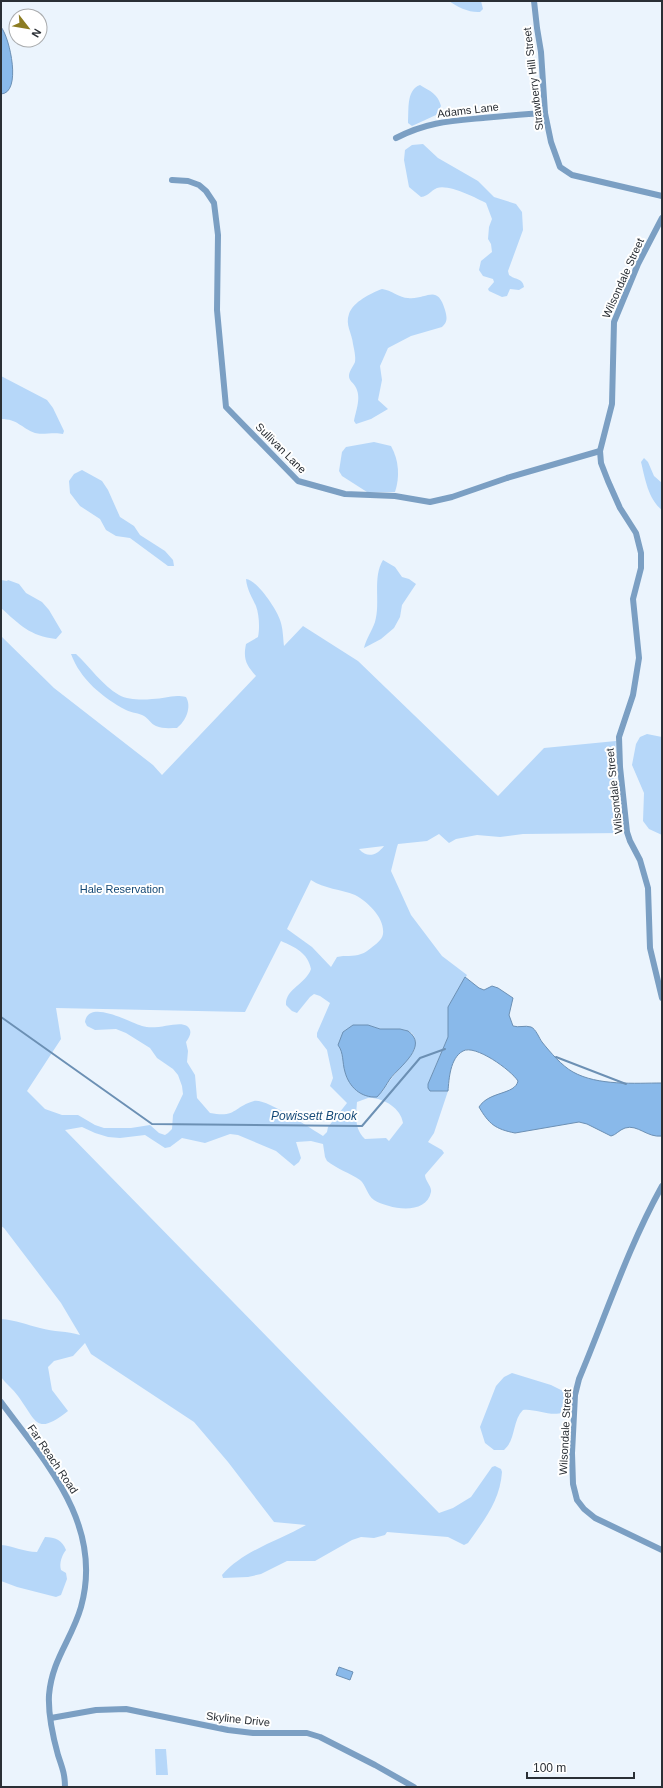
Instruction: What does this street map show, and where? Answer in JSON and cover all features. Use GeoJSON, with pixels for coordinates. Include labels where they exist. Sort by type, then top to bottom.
{"type":"FeatureCollection","features":[{"type":"Feature","properties":{"kind":"street","name":"Strawberry Hill Street"},"geometry":{"type":"LineString","coordinates":[[534,1],[541,52],[545,113],[558,162],[565,171],[572,175],[662,196]]}},
{"type":"Feature","properties":{"kind":"street","name":"Adams Lane"},"geometry":{"type":"LineString","coordinates":[[396,138],[409,132],[445,121],[517,114],[545,113]]}},
{"type":"Feature","properties":{"kind":"street","name":"Sullivan Lane"},"geometry":{"type":"LineString","coordinates":[[172,180],[188,181],[199,185],[206,191],[214,203],[218,235],[217,310],[226,407],[298,481],[345,494],[395,496],[430,502],[452,497],[507,478],[600,451]]}},
{"type":"Feature","properties":{"kind":"street","name":"Wilsondale Street"},"geometry":{"type":"LineString","coordinates":[[662,218],[638,264],[614,322],[612,404],[600,451],[601,463],[608,482],[620,508],[636,533],[642,553],[641,568],[633,599],[639,658],[633,695],[620,737],[620,761],[627,832],[640,860],[648,888],[650,948],[662,998]]}},
{"type":"Feature","properties":{"kind":"street","name":"Wilsondale Street"},"geometry":{"type":"LineString","coordinates":[[662,1186],[645,1218],[624,1265],[579,1380],[575,1394],[572,1469],[574,1493],[584,1510],[595,1518],[662,1550]]}},
{"type":"Feature","properties":{"kind":"street","name":"Far Reach Road"},"geometry":{"type":"LineString","coordinates":[[1,1402],[61,1485],[74,1509],[85,1551],[87,1573],[80,1610],[57,1659],[52,1676],[49,1696],[51,1718],[59,1756],[65,1773],[65,1787]]}},
{"type":"Feature","properties":{"kind":"street","name":"Skyline Drive"},"geometry":{"type":"LineString","coordinates":[[51,1718],[96,1710],[126,1709],[228,1730],[253,1733],[307,1733],[375,1765],[414,1787]]}},
{"type":"Feature","properties":{"kind":"green space"},"geometry":{"type":"Polygon","coordinates":[[[449,1],[481,1],[483,9],[480,12],[472,12],[449,1]]]}},
{"type":"Feature","properties":{"kind":"green space"},"geometry":{"type":"Polygon","coordinates":[[[420,85],[438,98],[441,106],[436,115],[412,126],[408,123],[409,101],[412,91],[420,85]]]}},
{"type":"Feature","properties":{"kind":"green space"},"geometry":{"type":"Polygon","coordinates":[[[423,144],[438,158],[478,181],[494,197],[516,204],[522,212],[523,230],[508,271],[511,277],[522,282],[524,287],[519,290],[510,289],[507,296],[502,297],[489,291],[488,289],[494,282],[493,279],[483,276],[479,270],[481,261],[492,252],[491,244],[488,239],[489,227],[492,219],[486,203],[462,192],[442,187],[437,188],[426,196],[421,197],[409,187],[404,160],[405,150],[412,145],[423,144]]]}},
{"type":"Feature","properties":{"kind":"green space"},"geometry":{"type":"Polygon","coordinates":[[[382,289],[408,298],[431,295],[439,297],[445,310],[446,321],[442,327],[411,336],[388,348],[380,366],[382,380],[378,400],[388,409],[371,419],[356,424],[354,421],[358,404],[358,395],[355,386],[349,378],[355,358],[348,325],[348,318],[351,310],[358,302],[382,289]]]}},
{"type":"Feature","properties":{"kind":"green space"},"geometry":{"type":"Polygon","coordinates":[[[1,376],[47,400],[53,408],[64,431],[63,434],[35,433],[12,420],[1,419],[1,376]]]}},
{"type":"Feature","properties":{"kind":"green space"},"geometry":{"type":"Polygon","coordinates":[[[374,442],[391,446],[394,451],[398,469],[398,480],[395,492],[367,492],[342,476],[339,471],[342,452],[346,447],[374,442]]]}},
{"type":"Feature","properties":{"kind":"green space"},"geometry":{"type":"Polygon","coordinates":[[[644,458],[648,462],[654,476],[662,483],[662,510],[650,494],[641,462],[644,458]]]}},
{"type":"Feature","properties":{"kind":"green space"},"geometry":{"type":"Polygon","coordinates":[[[82,470],[102,481],[108,490],[120,517],[134,526],[140,535],[165,551],[173,560],[174,566],[168,566],[130,538],[116,536],[106,530],[100,519],[80,506],[70,493],[69,481],[74,474],[82,470]]]}},
{"type":"Feature","properties":{"kind":"green space"},"geometry":{"type":"Polygon","coordinates":[[[383,560],[395,567],[402,577],[409,579],[416,584],[402,605],[400,617],[394,628],[381,639],[364,648],[377,615],[377,583],[383,560]]]}},
{"type":"Feature","properties":{"kind":"green space","name":"Hale Reservation"},"geometry":{"type":"Polygon","coordinates":[[[246,579],[256,584],[266,596],[278,615],[283,633],[284,646],[303,626],[358,661],[498,796],[544,748],[616,741],[614,765],[622,833],[523,834],[500,837],[477,835],[456,839],[449,843],[439,834],[427,841],[398,844],[391,871],[411,915],[442,956],[467,975],[448,1007],[448,1037],[432,1074],[430,1091],[448,1091],[434,1133],[428,1142],[442,1150],[444,1153],[425,1175],[431,1192],[428,1200],[422,1205],[397,1208],[374,1200],[360,1180],[327,1161],[323,1144],[311,1141],[296,1142],[301,1158],[294,1166],[276,1151],[238,1135],[230,1134],[205,1143],[182,1138],[170,1147],[165,1148],[145,1135],[120,1138],[108,1137],[82,1127],[65,1130],[439,1513],[453,1508],[471,1497],[492,1467],[495,1466],[501,1469],[501,1482],[495,1501],[480,1526],[468,1543],[464,1545],[448,1537],[387,1532],[385,1535],[374,1538],[361,1537],[352,1540],[315,1561],[287,1561],[261,1574],[248,1577],[223,1578],[222,1575],[240,1559],[306,1525],[274,1522],[228,1462],[194,1422],[91,1354],[85,1343],[73,1356],[54,1361],[48,1367],[52,1390],[68,1411],[49,1423],[38,1423],[16,1393],[1,1377],[1,1319],[17,1321],[45,1329],[80,1335],[61,1303],[1,1226],[1,636],[54,688],[153,765],[162,775],[256,676],[246,662],[245,658],[246,644],[258,637],[259,625],[257,609],[246,579]],[[384,846],[359,849],[366,854],[372,855],[384,846]],[[311,880],[287,929],[312,947],[331,967],[337,957],[362,954],[378,942],[383,934],[383,928],[378,916],[375,911],[365,902],[355,895],[321,885],[311,880]],[[281,941],[245,1012],[56,1008],[61,1039],[27,1091],[45,1109],[62,1115],[78,1115],[95,1125],[104,1128],[131,1128],[150,1125],[159,1133],[165,1135],[172,1129],[173,1115],[183,1094],[178,1075],[173,1069],[157,1058],[150,1048],[126,1033],[116,1029],[95,1030],[87,1026],[85,1022],[88,1015],[94,1012],[101,1012],[148,1027],[183,1024],[190,1030],[190,1036],[186,1042],[188,1051],[187,1062],[195,1075],[197,1098],[210,1113],[230,1113],[247,1103],[260,1101],[288,1114],[323,1136],[327,1132],[328,1127],[347,1103],[330,1086],[333,1078],[327,1050],[317,1037],[317,1033],[330,1003],[314,994],[297,1013],[292,1011],[286,1005],[289,995],[305,979],[311,969],[307,959],[300,951],[281,941]],[[368,1025],[352,1027],[343,1034],[339,1045],[343,1051],[343,1061],[382,1092],[414,1051],[414,1036],[410,1032],[399,1029],[380,1029],[368,1025]],[[368,1098],[357,1102],[356,1117],[359,1131],[365,1139],[386,1138],[389,1141],[403,1123],[402,1118],[395,1108],[380,1099],[374,1098],[368,1098]]]}},
{"type":"Feature","properties":{"kind":"green space"},"geometry":{"type":"Polygon","coordinates":[[[1,580],[8,580],[19,584],[26,593],[42,602],[49,610],[62,632],[56,639],[47,638],[26,629],[1,608],[1,580]]]}},
{"type":"Feature","properties":{"kind":"green space"},"geometry":{"type":"Polygon","coordinates":[[[71,654],[76,654],[107,686],[123,697],[131,699],[157,699],[177,696],[186,697],[188,701],[188,709],[183,722],[177,728],[158,727],[142,715],[126,710],[117,705],[101,694],[86,680],[71,654]]]}},
{"type":"Feature","properties":{"kind":"green space"},"geometry":{"type":"Polygon","coordinates":[[[647,734],[662,737],[662,835],[649,829],[643,821],[644,793],[632,765],[636,744],[640,737],[647,734]]]}},
{"type":"Feature","properties":{"kind":"green space"},"geometry":{"type":"Polygon","coordinates":[[[512,1373],[551,1385],[565,1392],[569,1408],[559,1414],[523,1410],[517,1419],[508,1446],[504,1450],[494,1450],[485,1443],[480,1427],[496,1386],[504,1377],[512,1373]]]}},
{"type":"Feature","properties":{"kind":"green space"},"geometry":{"type":"Polygon","coordinates":[[[45,1537],[58,1540],[66,1550],[60,1565],[61,1570],[66,1573],[67,1579],[61,1595],[56,1597],[17,1587],[1,1581],[1,1545],[37,1552],[45,1537]]]}},
{"type":"Feature","properties":{"kind":"green space"},"geometry":{"type":"Polygon","coordinates":[[[155,1749],[166,1749],[168,1775],[156,1775],[155,1749]]]}},
{"type":"Feature","properties":{"kind":"shaded area"},"geometry":{"type":"Polygon","coordinates":[[[1,27],[8,42],[13,75],[11,85],[7,91],[1,94],[1,27]]]}},
{"type":"Feature","properties":{"kind":"shaded area"},"geometry":{"type":"Polygon","coordinates":[[[465,977],[479,988],[484,990],[492,986],[498,988],[513,998],[509,1015],[513,1026],[529,1026],[533,1028],[552,1054],[573,1072],[594,1080],[605,1082],[662,1083],[662,1136],[652,1135],[630,1127],[625,1128],[611,1136],[587,1124],[579,1122],[515,1133],[502,1130],[493,1125],[486,1118],[479,1107],[489,1098],[512,1089],[518,1081],[501,1065],[476,1051],[463,1051],[455,1059],[451,1069],[448,1091],[430,1091],[428,1084],[448,1037],[448,1007],[465,977]]]}},
{"type":"Feature","properties":{"kind":"shaded area"},"geometry":{"type":"Polygon","coordinates":[[[353,1025],[368,1025],[380,1029],[400,1029],[408,1031],[414,1037],[415,1043],[411,1056],[390,1079],[377,1097],[366,1096],[356,1090],[349,1082],[345,1072],[342,1054],[338,1045],[343,1032],[353,1025]]]}},
{"type":"Feature","properties":{"kind":"shaded area"},"geometry":{"type":"Polygon","coordinates":[[[339,1667],[353,1672],[350,1680],[336,1675],[339,1667]]]}},
{"type":"Feature","properties":{"kind":"waterway","name":"Powissett Brook"},"geometry":{"type":"LineString","coordinates":[[1,1017],[152,1124],[362,1126],[420,1058],[445,1049]]}},
{"type":"Feature","properties":{"kind":"waterway","name":"Powissett Brook"},"geometry":{"type":"LineString","coordinates":[[556,1057],[626,1084]]}}]}
